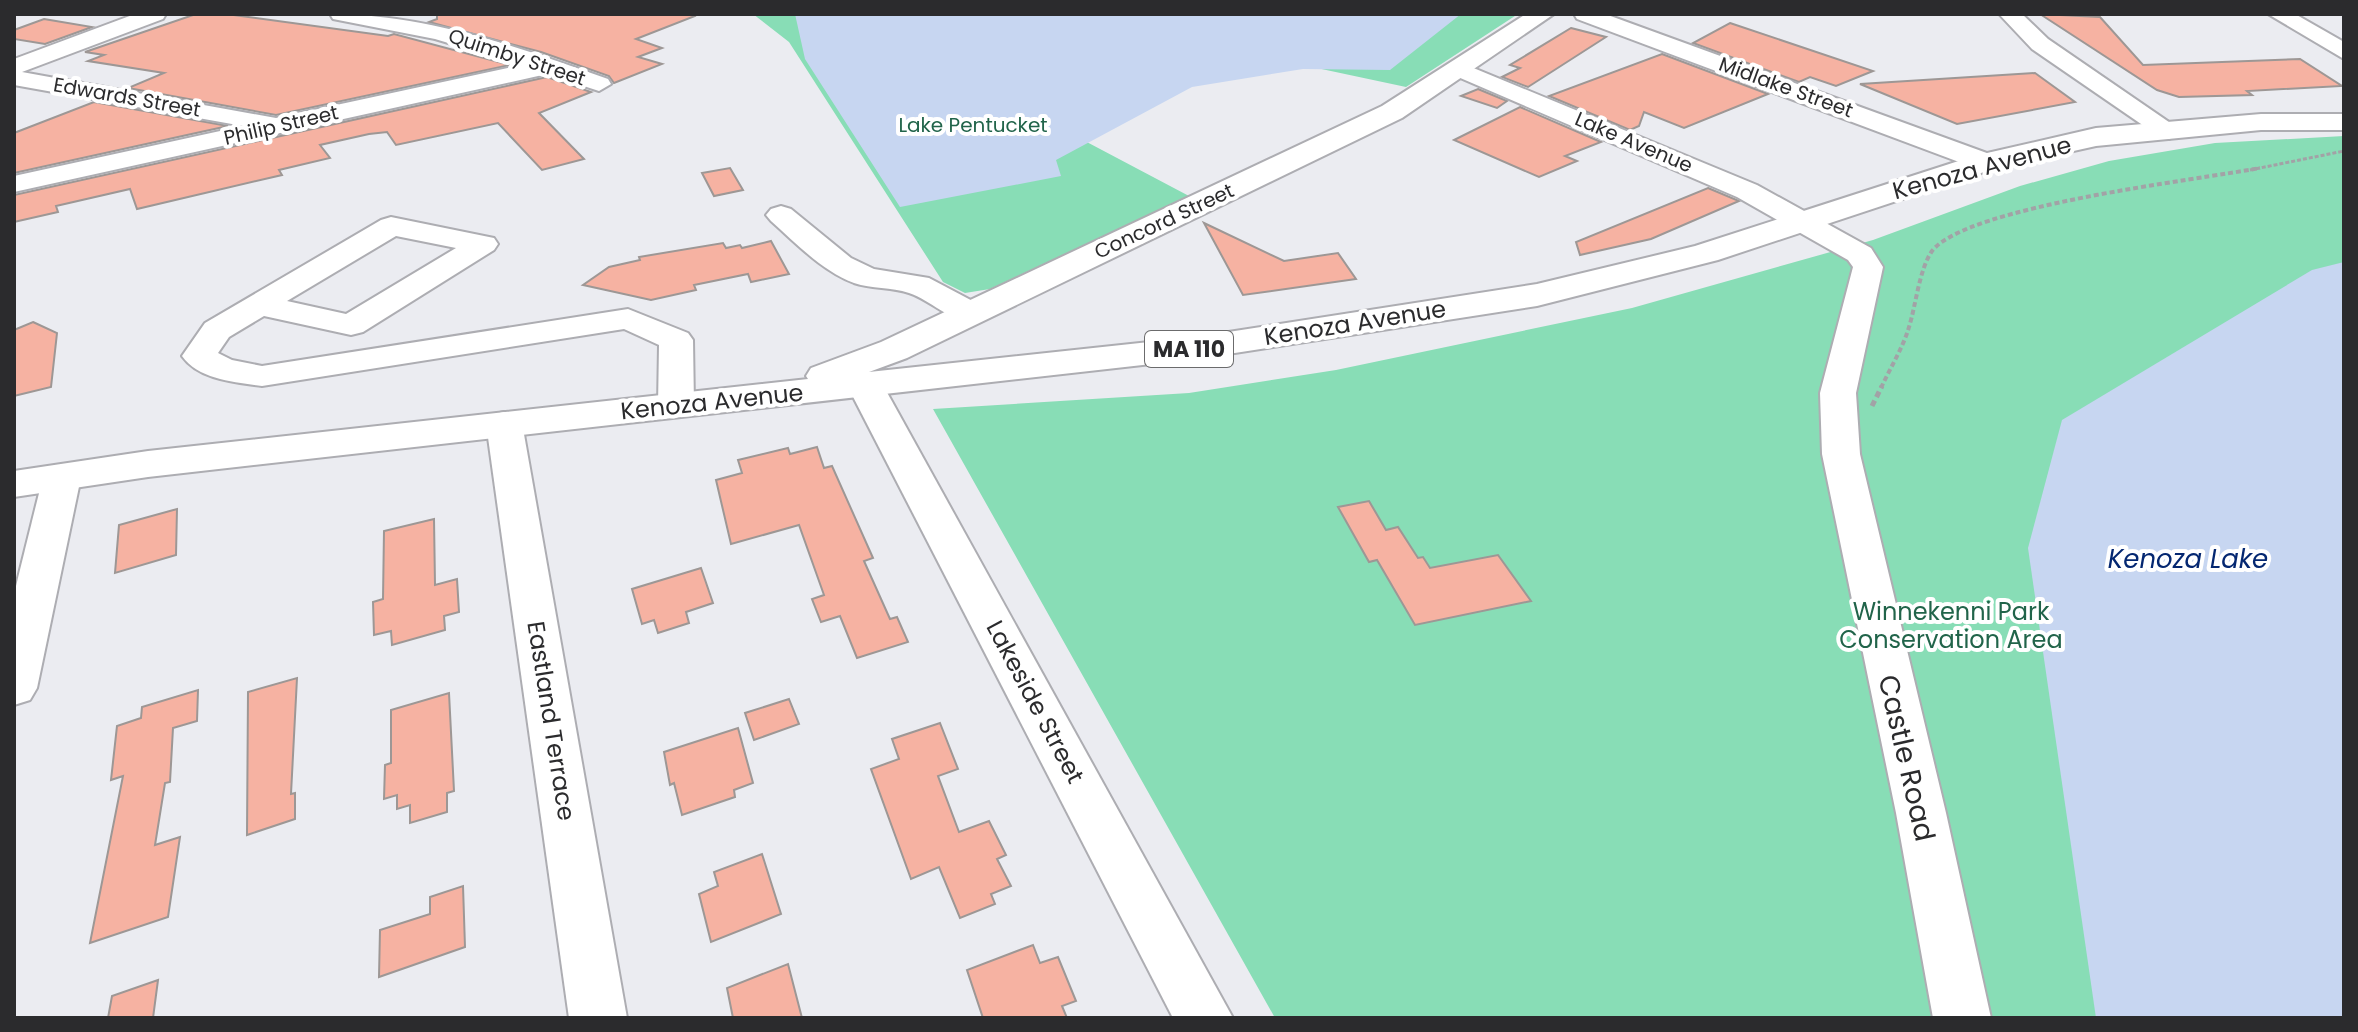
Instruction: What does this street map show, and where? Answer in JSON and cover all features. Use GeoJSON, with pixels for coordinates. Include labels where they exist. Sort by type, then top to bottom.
{"type":"FeatureCollection","features":[{"type":"Feature","properties":{"kind":"main road","name":"Concord Street"},"geometry":{"type":"LineString","coordinates":[[770,396],[894,350],[1392,112],[1542,14]]}},
{"type":"Feature","properties":{"kind":"main road","name":"Kenoza Avenue"},"geometry":{"type":"LineString","coordinates":[[14,484],[504,423],[866,387],[1196,348],[1537,295],[1706,253],[1985,162],[2096,137],[2261,122],[2340,137]]}},
{"type":"Feature","properties":{"kind":"street"},"geometry":{"type":"LineString","coordinates":[[14,67],[155,14]]}},
{"type":"Feature","properties":{"kind":"street","name":"Quimby Street"},"geometry":{"type":"LineString","coordinates":[[341,14],[401,23],[470,40],[599,84]]}},
{"type":"Feature","properties":{"kind":"street","name":"Midlake Street"},"geometry":{"type":"LineString","coordinates":[[1585,14],[1985,162]]}},
{"type":"Feature","properties":{"kind":"street"},"geometry":{"type":"LineString","coordinates":[[2010,14],[2040,44],[2169,131]]}},
{"type":"Feature","properties":{"kind":"street"},"geometry":{"type":"LineString","coordinates":[[2279,14],[2344,52]]}},
{"type":"Feature","properties":{"kind":"street"},"geometry":{"type":"LineString","coordinates":[[14,55],[41,57]]}},
{"type":"Feature","properties":{"kind":"street","name":"Philip Street"},"geometry":{"type":"LineString","coordinates":[[14,184],[549,66]]}},
{"type":"Feature","properties":{"kind":"street","name":"Lake Avenue"},"geometry":{"type":"LineString","coordinates":[[1459,69],[1646,146],[1807,221],[1860,254],[1868,267],[1838,393],[1846,476]]}},
{"type":"Feature","properties":{"kind":"street","name":"Edwards Street"},"geometry":{"type":"LineString","coordinates":[[14,78],[288,124]]}},
{"type":"Feature","properties":{"kind":"street"},"geometry":{"type":"LineString","coordinates":[[781,215],[840,265],[867,277],[918,285],[970,313]]}},
{"type":"Feature","properties":{"kind":"street"},"geometry":{"type":"LineString","coordinates":[[259,305],[351,325],[483,244],[391,226],[217,330],[199,356],[222,369],[262,376],[628,319],[676,340],[676,406]]}},
{"type":"Feature","properties":{"kind":"street","name":"Lakeside Street"},"geometry":{"type":"LineString","coordinates":[[866,387],[1204,1018]]}},
{"type":"Feature","properties":{"kind":"street","name":"Eastland Terrace"},"geometry":{"type":"LineString","coordinates":[[504,423],[598,1018]]}},
{"type":"Feature","properties":{"kind":"street","name":"Castle Road"},"geometry":{"type":"LineString","coordinates":[[1846,476],[1921,813],[1962,1018]]}},
{"type":"Feature","properties":{"kind":"street"},"geometry":{"type":"LineString","coordinates":[[14,688],[62,477]]}},
{"type":"Feature","properties":{"kind":"path"},"geometry":{"type":"LineString","coordinates":[[1846,476],[1908,331],[1930,254],[1943,240],[2022,212],[2116,190],[2214,177],[2340,137],[2344,152]]}},
{"type":"Feature","properties":{"kind":"green space","name":"Lake Pentucket"},"geometry":{"type":"Polygon","coordinates":[[[753,14],[1518,14],[1406,87],[1298,64],[1183,85],[1083,140],[1189,196],[990,289],[965,293],[943,282],[789,42],[753,14]]]}},
{"type":"Feature","properties":{"kind":"green space","name":"Winnekenni Park Conservation Area"},"geometry":{"type":"Polygon","coordinates":[[[2344,136],[2344,1018],[1275,1018],[933,409],[1189,393],[1336,370],[1632,308],[1873,240],[2020,186],[2109,161],[2215,143],[2344,136]]]}},
{"type":"Feature","properties":{"kind":"water","name":"Lake Pentucket"},"geometry":{"type":"Polygon","coordinates":[[[795,14],[1461,14],[1390,70],[1303,69],[1192,87],[1056,160],[1061,176],[900,207],[805,59],[795,14]]]}},
{"type":"Feature","properties":{"kind":"water","name":"Kenoza Lake"},"geometry":{"type":"Polygon","coordinates":[[[2344,262],[2344,1018],[2096,1018],[2028,548],[2062,420],[2312,270],[2344,262]]]}},
{"type":"Feature","properties":{"kind":"building"},"geometry":{"type":"Polygon","coordinates":[[[196,14],[226,14],[388,36],[394,34],[510,65],[276,115],[128,88],[164,73],[88,61],[104,55],[85,52],[196,14]]]}},
{"type":"Feature","properties":{"kind":"building"},"geometry":{"type":"Polygon","coordinates":[[[437,14],[695,16],[636,39],[662,48],[638,57],[662,64],[614,83],[609,76],[541,52],[429,22],[437,19],[437,14]]]}},
{"type":"Feature","properties":{"kind":"building"},"geometry":{"type":"Polygon","coordinates":[[[2040,14],[2100,17],[2143,65],[2300,59],[2342,86],[2247,91],[2252,95],[2179,97],[2157,90],[2040,14]]]}},
{"type":"Feature","properties":{"kind":"building"},"geometry":{"type":"Polygon","coordinates":[[[44,19],[92,27],[45,44],[14,39],[14,30],[44,19]]]}},
{"type":"Feature","properties":{"kind":"building"},"geometry":{"type":"Polygon","coordinates":[[[1730,23],[1873,71],[1836,86],[1810,77],[1799,82],[1693,43],[1730,23]]]}},
{"type":"Feature","properties":{"kind":"building"},"geometry":{"type":"Polygon","coordinates":[[[1571,28],[1606,37],[1528,87],[1502,77],[1520,68],[1510,65],[1571,28]]]}},
{"type":"Feature","properties":{"kind":"building"},"geometry":{"type":"Polygon","coordinates":[[[1662,54],[1768,94],[1684,128],[1644,112],[1639,126],[1630,130],[1549,96],[1662,54]]]}},
{"type":"Feature","properties":{"kind":"building"},"geometry":{"type":"Polygon","coordinates":[[[2035,73],[2075,102],[1957,124],[1860,84],[2035,73]]]}},
{"type":"Feature","properties":{"kind":"building"},"geometry":{"type":"Polygon","coordinates":[[[547,77],[591,92],[539,113],[584,159],[542,170],[498,123],[396,145],[387,132],[320,145],[330,158],[279,170],[282,175],[137,209],[130,189],[56,206],[58,212],[14,222],[14,195],[547,77]]]}},
{"type":"Feature","properties":{"kind":"building"},"geometry":{"type":"Polygon","coordinates":[[[1478,89],[1507,101],[1497,108],[1461,96],[1478,89]]]}},
{"type":"Feature","properties":{"kind":"building"},"geometry":{"type":"Polygon","coordinates":[[[94,102],[228,126],[14,173],[14,133],[94,102]]]}},
{"type":"Feature","properties":{"kind":"building"},"geometry":{"type":"Polygon","coordinates":[[[1520,107],[1601,142],[1565,156],[1577,161],[1539,177],[1454,140],[1520,107]]]}},
{"type":"Feature","properties":{"kind":"building"},"geometry":{"type":"Polygon","coordinates":[[[730,168],[743,190],[714,196],[702,173],[730,168]]]}},
{"type":"Feature","properties":{"kind":"building"},"geometry":{"type":"Polygon","coordinates":[[[1708,188],[1739,201],[1651,239],[1580,255],[1576,242],[1708,188]]]}},
{"type":"Feature","properties":{"kind":"building"},"geometry":{"type":"Polygon","coordinates":[[[1204,223],[1284,261],[1338,253],[1356,279],[1243,295],[1204,223]]]}},
{"type":"Feature","properties":{"kind":"building"},"geometry":{"type":"Polygon","coordinates":[[[771,241],[789,274],[751,282],[748,274],[694,285],[696,290],[651,300],[583,285],[609,267],[640,260],[639,257],[723,243],[726,248],[740,245],[742,248],[771,241]]]}},
{"type":"Feature","properties":{"kind":"building"},"geometry":{"type":"Polygon","coordinates":[[[33,322],[57,333],[51,387],[14,396],[14,330],[33,322]]]}},
{"type":"Feature","properties":{"kind":"building"},"geometry":{"type":"Polygon","coordinates":[[[817,447],[824,468],[832,466],[873,558],[864,561],[890,619],[897,617],[908,642],[857,658],[840,616],[821,622],[812,599],[824,595],[799,525],[731,544],[716,480],[742,473],[738,460],[788,448],[790,454],[817,447]]]}},
{"type":"Feature","properties":{"kind":"building"},"geometry":{"type":"Polygon","coordinates":[[[1369,501],[1386,530],[1398,527],[1418,558],[1423,557],[1430,568],[1498,555],[1531,601],[1415,625],[1377,560],[1369,562],[1338,507],[1369,501]]]}},
{"type":"Feature","properties":{"kind":"building"},"geometry":{"type":"Polygon","coordinates":[[[177,509],[176,555],[115,573],[119,525],[177,509]]]}},
{"type":"Feature","properties":{"kind":"building"},"geometry":{"type":"Polygon","coordinates":[[[434,519],[435,585],[457,579],[459,612],[444,616],[445,630],[392,645],[391,631],[374,635],[373,602],[383,599],[384,531],[434,519]]]}},
{"type":"Feature","properties":{"kind":"building"},"geometry":{"type":"Polygon","coordinates":[[[701,568],[713,603],[686,612],[689,623],[658,633],[654,620],[642,624],[632,589],[701,568]]]}},
{"type":"Feature","properties":{"kind":"building"},"geometry":{"type":"Polygon","coordinates":[[[297,678],[291,794],[295,793],[295,819],[247,835],[248,692],[297,678]]]}},
{"type":"Feature","properties":{"kind":"building"},"geometry":{"type":"Polygon","coordinates":[[[198,690],[197,721],[173,728],[170,782],[165,783],[155,845],[180,837],[168,917],[90,943],[123,776],[111,780],[117,726],[141,718],[142,707],[198,690]]]}},
{"type":"Feature","properties":{"kind":"building"},"geometry":{"type":"Polygon","coordinates":[[[449,693],[454,791],[447,793],[447,812],[410,823],[410,805],[397,809],[397,795],[384,799],[385,765],[391,763],[391,710],[449,693]]]}},
{"type":"Feature","properties":{"kind":"building"},"geometry":{"type":"Polygon","coordinates":[[[789,699],[799,724],[754,740],[745,713],[789,699]]]}},
{"type":"Feature","properties":{"kind":"building"},"geometry":{"type":"Polygon","coordinates":[[[940,723],[958,769],[938,776],[959,832],[989,821],[1006,855],[997,859],[1011,886],[991,894],[995,904],[960,918],[939,867],[911,879],[871,769],[899,759],[892,739],[940,723]]]}},
{"type":"Feature","properties":{"kind":"building"},"geometry":{"type":"Polygon","coordinates":[[[738,728],[753,783],[734,790],[735,797],[682,815],[674,783],[670,785],[664,752],[738,728]]]}},
{"type":"Feature","properties":{"kind":"building"},"geometry":{"type":"Polygon","coordinates":[[[762,854],[781,914],[711,942],[699,894],[718,886],[714,872],[762,854]]]}},
{"type":"Feature","properties":{"kind":"building"},"geometry":{"type":"Polygon","coordinates":[[[463,886],[465,947],[379,977],[380,930],[430,914],[430,897],[463,886]]]}},
{"type":"Feature","properties":{"kind":"building"},"geometry":{"type":"Polygon","coordinates":[[[1033,945],[1040,963],[1058,957],[1076,1001],[1062,1006],[1067,1018],[983,1018],[967,970],[1033,945]]]}},
{"type":"Feature","properties":{"kind":"building"},"geometry":{"type":"Polygon","coordinates":[[[788,964],[802,1018],[733,1018],[727,988],[788,964]]]}},
{"type":"Feature","properties":{"kind":"building"},"geometry":{"type":"Polygon","coordinates":[[[158,980],[153,1018],[108,1018],[112,996],[158,980]]]}}]}
